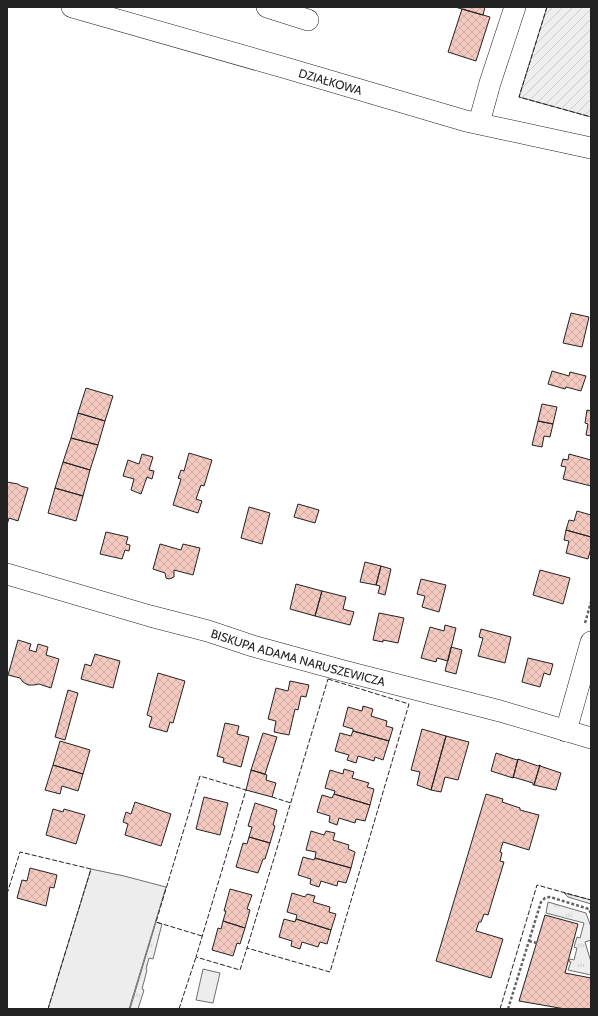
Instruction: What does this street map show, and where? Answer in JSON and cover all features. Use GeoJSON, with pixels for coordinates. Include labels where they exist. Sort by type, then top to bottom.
{"type":"FeatureCollection","features":[{"type":"Feature","properties":{"kind":"street","name":"DZIAŁKOWA"},"geometry":{"type":"LineString","coordinates":[[72,7],[479,123],[591,148]]}},
{"type":"Feature","properties":{"kind":"street"},"geometry":{"type":"LineString","coordinates":[[267,7],[308,20]]}},
{"type":"Feature","properties":{"kind":"street"},"geometry":{"type":"LineString","coordinates":[[479,123],[490,82],[515,7]]}},
{"type":"Feature","properties":{"kind":"street","name":"BISKUPA ADAMA NARUSZEWICZA"},"geometry":{"type":"LineString","coordinates":[[7,574],[150,616],[208,631],[253,646],[500,711],[591,738]]}},
{"type":"Feature","properties":{"kind":"street"},"geometry":{"type":"LineString","coordinates":[[566,730],[591,642]]}},
{"type":"Feature","properties":{"kind":"path"},"geometry":{"type":"LineString","coordinates":[[508,1009],[541,902],[545,898],[550,897],[589,909],[591,914]]}},
{"type":"Feature","properties":{"kind":"path"},"geometry":{"type":"LineString","coordinates":[[529,941],[537,943]]}},
{"type":"Feature","properties":{"kind":"green space"},"geometry":{"type":"Polygon","coordinates":[[[547,7],[591,7],[591,117],[519,97],[547,7]]]}},
{"type":"Feature","properties":{"kind":"green space"},"geometry":{"type":"Polygon","coordinates":[[[564,893],[591,900],[591,904],[568,897],[564,893]]]}},
{"type":"Feature","properties":{"kind":"green space"},"geometry":{"type":"Polygon","coordinates":[[[548,902],[586,913],[591,927],[591,940],[585,942],[591,962],[591,975],[568,970],[571,962],[569,962],[570,959],[574,960],[577,948],[574,947],[577,937],[580,938],[584,923],[546,913],[548,902]]]}},
{"type":"Feature","properties":{"kind":"green space"},"geometry":{"type":"Polygon","coordinates":[[[156,922],[162,924],[153,959],[149,958],[146,969],[142,989],[144,990],[138,1009],[130,1009],[156,922]]]}},
{"type":"Feature","properties":{"kind":"shaded area"},"geometry":{"type":"Polygon","coordinates":[[[91,869],[166,887],[129,1009],[48,1009],[91,869]]]}},
{"type":"Feature","properties":{"kind":"shaded area"},"geometry":{"type":"Polygon","coordinates":[[[203,969],[220,973],[213,1003],[196,1000],[203,969]]]}},
{"type":"Feature","properties":{"kind":"building"},"geometry":{"type":"Polygon","coordinates":[[[455,7],[485,7],[483,15],[455,7]]]}},
{"type":"Feature","properties":{"kind":"building"},"geometry":{"type":"Polygon","coordinates":[[[462,9],[490,17],[476,61],[448,52],[462,9]]]}},
{"type":"Feature","properties":{"kind":"building"},"geometry":{"type":"Polygon","coordinates":[[[571,313],[589,317],[582,347],[563,343],[571,313]]]}},
{"type":"Feature","properties":{"kind":"building"},"geometry":{"type":"Polygon","coordinates":[[[552,371],[569,376],[570,372],[586,376],[581,391],[566,387],[565,389],[548,384],[552,371]]]}},
{"type":"Feature","properties":{"kind":"building"},"geometry":{"type":"Polygon","coordinates":[[[86,388],[113,396],[105,421],[78,413],[86,388]]]}},
{"type":"Feature","properties":{"kind":"building"},"geometry":{"type":"Polygon","coordinates":[[[542,404],[557,407],[553,424],[538,421],[542,404]]]}},
{"type":"Feature","properties":{"kind":"building"},"geometry":{"type":"Polygon","coordinates":[[[587,410],[591,411],[591,436],[586,435],[588,424],[585,423],[587,410]]]}},
{"type":"Feature","properties":{"kind":"building"},"geometry":{"type":"Polygon","coordinates":[[[78,413],[105,421],[98,445],[71,438],[78,413]]]}},
{"type":"Feature","properties":{"kind":"building"},"geometry":{"type":"Polygon","coordinates":[[[538,421],[553,424],[550,437],[544,436],[542,447],[532,445],[538,421]]]}},
{"type":"Feature","properties":{"kind":"building"},"geometry":{"type":"Polygon","coordinates":[[[71,438],[98,445],[90,470],[63,462],[71,438]]]}},
{"type":"Feature","properties":{"kind":"building"},"geometry":{"type":"Polygon","coordinates":[[[189,453],[212,460],[204,486],[201,485],[196,499],[202,501],[198,513],[173,505],[181,479],[178,478],[181,470],[184,471],[189,453]]]}},
{"type":"Feature","properties":{"kind":"building"},"geometry":{"type":"Polygon","coordinates":[[[142,454],[153,457],[149,470],[154,471],[152,479],[147,477],[141,494],[131,490],[134,479],[123,476],[128,460],[139,464],[142,454]]]}},
{"type":"Feature","properties":{"kind":"building"},"geometry":{"type":"Polygon","coordinates":[[[569,454],[591,460],[591,486],[563,479],[566,467],[561,466],[563,459],[568,460],[569,454]]]}},
{"type":"Feature","properties":{"kind":"building"},"geometry":{"type":"Polygon","coordinates":[[[63,462],[90,470],[83,496],[55,488],[63,462]]]}},
{"type":"Feature","properties":{"kind":"building"},"geometry":{"type":"Polygon","coordinates":[[[7,482],[28,488],[18,521],[9,518],[7,525],[7,482]]]}},
{"type":"Feature","properties":{"kind":"building"},"geometry":{"type":"Polygon","coordinates":[[[55,488],[83,496],[76,521],[48,513],[55,488]]]}},
{"type":"Feature","properties":{"kind":"building"},"geometry":{"type":"Polygon","coordinates":[[[298,504],[319,510],[315,523],[294,517],[298,504]]]}},
{"type":"Feature","properties":{"kind":"building"},"geometry":{"type":"Polygon","coordinates":[[[249,507],[270,513],[262,544],[241,538],[249,507]]]}},
{"type":"Feature","properties":{"kind":"building"},"geometry":{"type":"Polygon","coordinates":[[[577,511],[591,515],[591,537],[566,530],[569,520],[574,521],[577,511]]]}},
{"type":"Feature","properties":{"kind":"building"},"geometry":{"type":"Polygon","coordinates":[[[566,530],[591,537],[591,548],[588,559],[566,553],[569,541],[564,540],[566,530]]]}},
{"type":"Feature","properties":{"kind":"building"},"geometry":{"type":"Polygon","coordinates":[[[106,532],[128,537],[126,544],[130,545],[129,551],[125,550],[122,559],[100,554],[106,532]]]}},
{"type":"Feature","properties":{"kind":"building"},"geometry":{"type":"Polygon","coordinates":[[[160,544],[181,550],[183,544],[200,548],[193,575],[174,570],[174,577],[169,579],[166,578],[165,573],[153,569],[160,544]]]}},
{"type":"Feature","properties":{"kind":"building"},"geometry":{"type":"Polygon","coordinates":[[[365,562],[381,566],[376,585],[360,582],[365,562]]]}},
{"type":"Feature","properties":{"kind":"building"},"geometry":{"type":"Polygon","coordinates":[[[381,566],[391,569],[385,595],[378,593],[380,586],[376,585],[381,566]]]}},
{"type":"Feature","properties":{"kind":"building"},"geometry":{"type":"Polygon","coordinates":[[[540,570],[570,578],[563,604],[533,595],[540,570]]]}},
{"type":"Feature","properties":{"kind":"building"},"geometry":{"type":"Polygon","coordinates":[[[421,579],[446,585],[439,612],[422,607],[425,596],[417,594],[421,579]]]}},
{"type":"Feature","properties":{"kind":"building"},"geometry":{"type":"Polygon","coordinates":[[[296,584],[322,591],[315,616],[290,609],[296,584]]]}},
{"type":"Feature","properties":{"kind":"building"},"geometry":{"type":"Polygon","coordinates":[[[322,591],[346,597],[343,609],[354,612],[350,625],[315,616],[322,591]]]}},
{"type":"Feature","properties":{"kind":"building"},"geometry":{"type":"Polygon","coordinates":[[[379,613],[404,618],[398,643],[373,640],[379,613]]]}},
{"type":"Feature","properties":{"kind":"building"},"geometry":{"type":"Polygon","coordinates":[[[445,625],[456,628],[448,661],[437,658],[436,662],[421,658],[430,627],[444,631],[445,625]]]}},
{"type":"Feature","properties":{"kind":"building"},"geometry":{"type":"Polygon","coordinates":[[[481,629],[511,637],[505,663],[478,656],[483,638],[479,637],[481,629]]]}},
{"type":"Feature","properties":{"kind":"building"},"geometry":{"type":"Polygon","coordinates":[[[18,640],[31,644],[29,650],[36,652],[38,644],[48,647],[46,655],[59,659],[51,688],[39,684],[28,685],[20,678],[8,675],[18,640]]]}},
{"type":"Feature","properties":{"kind":"building"},"geometry":{"type":"Polygon","coordinates":[[[451,647],[462,650],[456,674],[445,671],[451,647]]]}},
{"type":"Feature","properties":{"kind":"building"},"geometry":{"type":"Polygon","coordinates":[[[95,654],[120,661],[113,688],[81,679],[85,664],[91,666],[95,654]]]}},
{"type":"Feature","properties":{"kind":"building"},"geometry":{"type":"Polygon","coordinates":[[[528,658],[553,664],[550,675],[544,673],[540,687],[522,682],[528,658]]]}},
{"type":"Feature","properties":{"kind":"building"},"geometry":{"type":"Polygon","coordinates":[[[158,673],[185,681],[173,723],[170,722],[167,732],[149,727],[152,717],[147,715],[158,673]]]}},
{"type":"Feature","properties":{"kind":"building"},"geometry":{"type":"Polygon","coordinates":[[[290,681],[309,685],[306,697],[301,696],[298,710],[295,709],[289,735],[274,732],[276,721],[268,719],[276,688],[288,691],[290,681]]]}},
{"type":"Feature","properties":{"kind":"building"},"geometry":{"type":"Polygon","coordinates":[[[68,690],[78,693],[65,740],[55,737],[68,690]]]}},
{"type":"Feature","properties":{"kind":"building"},"geometry":{"type":"Polygon","coordinates":[[[363,706],[373,709],[371,716],[387,721],[386,726],[393,728],[389,741],[353,731],[353,729],[343,726],[348,707],[362,711],[363,706]]]}},
{"type":"Feature","properties":{"kind":"building"},"geometry":{"type":"Polygon","coordinates":[[[225,723],[239,726],[237,734],[249,737],[241,767],[223,762],[224,758],[217,756],[225,723]]]}},
{"type":"Feature","properties":{"kind":"building"},"geometry":{"type":"Polygon","coordinates":[[[422,729],[446,736],[431,790],[417,785],[420,772],[411,770],[422,729]]]}},
{"type":"Feature","properties":{"kind":"building"},"geometry":{"type":"Polygon","coordinates":[[[353,731],[389,741],[383,760],[375,757],[374,761],[358,756],[356,763],[347,760],[349,755],[335,751],[340,733],[351,736],[353,731]]]}},
{"type":"Feature","properties":{"kind":"building"},"geometry":{"type":"Polygon","coordinates":[[[263,733],[277,737],[265,774],[251,770],[263,733]]]}},
{"type":"Feature","properties":{"kind":"building"},"geometry":{"type":"Polygon","coordinates":[[[446,736],[469,742],[458,780],[445,777],[441,792],[431,790],[446,736]]]}},
{"type":"Feature","properties":{"kind":"building"},"geometry":{"type":"Polygon","coordinates":[[[60,741],[90,750],[83,774],[53,765],[60,741]]]}},
{"type":"Feature","properties":{"kind":"building"},"geometry":{"type":"Polygon","coordinates":[[[496,753],[517,760],[518,759],[513,778],[491,771],[496,753]]]}},
{"type":"Feature","properties":{"kind":"building"},"geometry":{"type":"Polygon","coordinates":[[[518,759],[538,766],[540,765],[534,785],[533,783],[513,777],[518,759]]]}},
{"type":"Feature","properties":{"kind":"building"},"geometry":{"type":"Polygon","coordinates":[[[53,765],[83,774],[78,791],[62,786],[60,794],[45,790],[53,765]]]}},
{"type":"Feature","properties":{"kind":"building"},"geometry":{"type":"Polygon","coordinates":[[[540,765],[561,773],[556,790],[534,785],[540,765]]]}},
{"type":"Feature","properties":{"kind":"building"},"geometry":{"type":"Polygon","coordinates":[[[344,769],[354,772],[352,778],[369,783],[367,787],[374,789],[370,805],[334,794],[335,791],[325,788],[330,770],[343,774],[344,769]]]}},
{"type":"Feature","properties":{"kind":"building"},"geometry":{"type":"Polygon","coordinates":[[[251,770],[267,775],[266,780],[276,783],[272,797],[246,790],[251,770]]]}},
{"type":"Feature","properties":{"kind":"building"},"geometry":{"type":"Polygon","coordinates":[[[334,794],[370,805],[365,821],[356,819],[355,823],[339,818],[337,825],[329,822],[330,816],[317,812],[322,795],[332,798],[334,794]]]}},
{"type":"Feature","properties":{"kind":"building"},"geometry":{"type":"Polygon","coordinates":[[[486,794],[503,799],[502,802],[520,808],[520,810],[539,815],[529,850],[503,842],[500,852],[502,853],[500,861],[504,862],[488,915],[484,914],[476,931],[503,939],[491,978],[436,961],[486,794]]]}},
{"type":"Feature","properties":{"kind":"building"},"geometry":{"type":"Polygon","coordinates":[[[204,797],[228,803],[220,835],[196,829],[204,797]]]}},
{"type":"Feature","properties":{"kind":"building"},"geometry":{"type":"Polygon","coordinates":[[[135,802],[171,814],[161,846],[125,835],[128,824],[123,822],[126,812],[131,814],[135,802]]]}},
{"type":"Feature","properties":{"kind":"building"},"geometry":{"type":"Polygon","coordinates":[[[255,803],[277,810],[273,825],[275,826],[270,843],[249,837],[252,827],[248,826],[255,803]]]}},
{"type":"Feature","properties":{"kind":"building"},"geometry":{"type":"Polygon","coordinates":[[[53,809],[63,812],[64,809],[85,815],[76,844],[46,835],[53,809]]]}},
{"type":"Feature","properties":{"kind":"building"},"geometry":{"type":"Polygon","coordinates":[[[311,831],[324,835],[326,831],[335,833],[333,840],[349,845],[348,849],[355,852],[351,868],[315,858],[316,852],[306,850],[311,831]]]}},
{"type":"Feature","properties":{"kind":"building"},"geometry":{"type":"Polygon","coordinates":[[[249,837],[270,843],[265,859],[263,859],[258,873],[236,867],[243,843],[247,844],[249,837]]]}},
{"type":"Feature","properties":{"kind":"building"},"geometry":{"type":"Polygon","coordinates":[[[303,857],[314,860],[315,858],[351,868],[346,883],[338,881],[337,886],[321,881],[319,887],[310,884],[311,879],[298,875],[303,857]]]}},
{"type":"Feature","properties":{"kind":"building"},"geometry":{"type":"Polygon","coordinates":[[[30,868],[57,875],[54,888],[50,887],[46,906],[17,898],[22,880],[27,881],[30,868]]]}},
{"type":"Feature","properties":{"kind":"building"},"geometry":{"type":"Polygon","coordinates":[[[230,889],[252,895],[247,909],[250,910],[245,928],[223,921],[230,889]]]}},
{"type":"Feature","properties":{"kind":"building"},"geometry":{"type":"Polygon","coordinates":[[[292,893],[305,897],[307,894],[315,896],[313,902],[330,907],[329,912],[336,914],[331,930],[296,919],[297,915],[287,912],[292,893]]]}},
{"type":"Feature","properties":{"kind":"building"},"geometry":{"type":"Polygon","coordinates":[[[545,915],[578,924],[565,973],[591,978],[591,1009],[565,1009],[519,1001],[545,915]]]}},
{"type":"Feature","properties":{"kind":"building"},"geometry":{"type":"Polygon","coordinates":[[[284,919],[295,922],[296,919],[331,930],[327,944],[320,942],[318,947],[302,942],[300,949],[291,946],[292,941],[279,937],[284,919]]]}},
{"type":"Feature","properties":{"kind":"building"},"geometry":{"type":"Polygon","coordinates":[[[223,921],[245,928],[240,944],[237,943],[233,956],[212,950],[218,928],[221,929],[223,921]]]}},
{"type":"Feature","properties":{"kind":"fence"},"geometry":{"type":"LineString","coordinates":[[547,7],[519,97],[591,117]]}},
{"type":"Feature","properties":{"kind":"fence"},"geometry":{"type":"LineString","coordinates":[[328,679],[409,704],[330,972],[247,948],[328,679]]}},
{"type":"Feature","properties":{"kind":"fence"},"geometry":{"type":"LineString","coordinates":[[202,936],[156,922],[200,776],[246,790],[196,957],[240,970],[247,948]]}},
{"type":"Feature","properties":{"kind":"fence"},"geometry":{"type":"LineString","coordinates":[[272,797],[291,803]]}},
{"type":"Feature","properties":{"kind":"fence"},"geometry":{"type":"LineString","coordinates":[[7,894],[20,852],[91,869],[48,1009]]}},
{"type":"Feature","properties":{"kind":"fence"},"geometry":{"type":"LineString","coordinates":[[500,1009],[537,885],[591,900]]}},
{"type":"Feature","properties":{"kind":"fence"},"geometry":{"type":"LineString","coordinates":[[179,1009],[196,957]]}}]}
